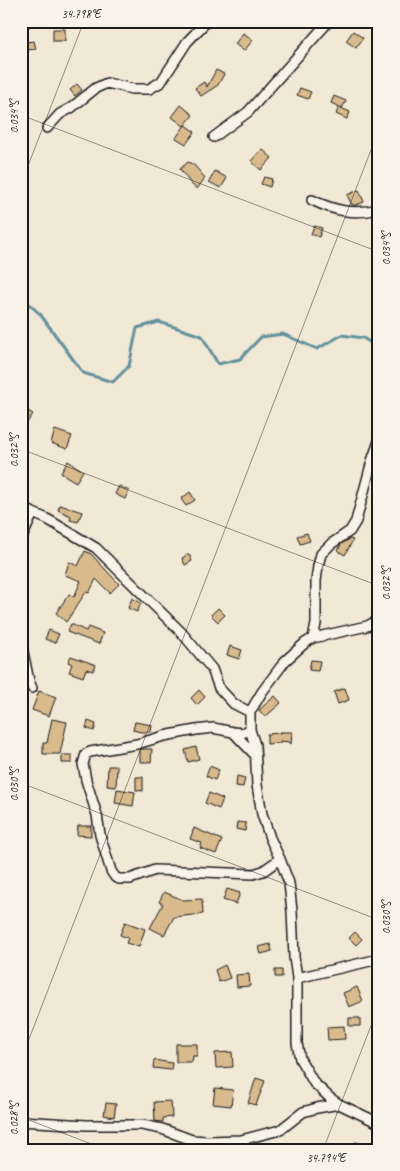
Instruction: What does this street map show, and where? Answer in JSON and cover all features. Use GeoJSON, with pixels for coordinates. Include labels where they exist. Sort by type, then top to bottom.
{"type":"FeatureCollection","features":[{"type":"Feature","properties":{"kind":"street"},"geometry":{"type":"LineString","coordinates":[[21,27],[27,21]]}},
{"type":"Feature","properties":{"kind":"street"},"geometry":{"type":"LineString","coordinates":[[46,128],[60,114],[103,84],[132,89],[148,89],[161,82],[187,42],[207,21]]}},
{"type":"Feature","properties":{"kind":"street"},"geometry":{"type":"LineString","coordinates":[[214,137],[248,112],[329,21]]}},
{"type":"Feature","properties":{"kind":"street"},"geometry":{"type":"LineString","coordinates":[[312,200],[327,207],[348,212],[379,209]]}},
{"type":"Feature","properties":{"kind":"street"},"geometry":{"type":"LineString","coordinates":[[313,638],[316,624],[316,580],[321,554],[330,544],[350,531],[356,522],[379,440]]}},
{"type":"Feature","properties":{"kind":"street"},"geometry":{"type":"LineString","coordinates":[[21,506],[47,518],[96,548],[182,633],[212,669],[219,688],[234,704],[250,712]]}},
{"type":"Feature","properties":{"kind":"street"},"geometry":{"type":"LineString","coordinates":[[21,540],[33,513]]}},
{"type":"Feature","properties":{"kind":"street"},"geometry":{"type":"LineString","coordinates":[[379,620],[367,626],[313,638],[285,661],[250,712],[250,730],[255,745],[257,785],[262,814],[289,883],[297,978],[297,1042],[300,1060],[314,1083],[339,1104],[379,1123]]}},
{"type":"Feature","properties":{"kind":"street"},"geometry":{"type":"LineString","coordinates":[[21,642],[32,688]]}},
{"type":"Feature","properties":{"kind":"street"},"geometry":{"type":"LineString","coordinates":[[250,730],[233,732],[213,728],[164,736],[137,744],[90,752],[86,754],[82,764],[111,871],[119,879],[130,878],[155,870],[253,874],[263,871],[280,859]]}},
{"type":"Feature","properties":{"kind":"street"},"geometry":{"type":"LineString","coordinates":[[233,732],[255,755]]}},
{"type":"Feature","properties":{"kind":"street"},"geometry":{"type":"LineString","coordinates":[[297,978],[379,959]]}},
{"type":"Feature","properties":{"kind":"street"},"geometry":{"type":"LineString","coordinates":[[21,1121],[86,1125],[142,1125],[162,1129],[192,1140],[228,1145],[280,1130],[303,1112],[339,1104]]}},
{"type":"Feature","properties":{"kind":"building"},"geometry":{"type":"Polygon","coordinates":[[[53,29],[65,29],[65,41],[53,41],[53,29]]]}},
{"type":"Feature","properties":{"kind":"building"},"geometry":{"type":"Polygon","coordinates":[[[353,31],[363,38],[356,48],[346,41],[353,31]]]}},
{"type":"Feature","properties":{"kind":"building"},"geometry":{"type":"Polygon","coordinates":[[[243,33],[253,40],[244,51],[235,44],[243,33]]]}},
{"type":"Feature","properties":{"kind":"building"},"geometry":{"type":"Polygon","coordinates":[[[34,41],[36,49],[27,50],[26,42],[34,41]]]}},
{"type":"Feature","properties":{"kind":"building"},"geometry":{"type":"Polygon","coordinates":[[[216,70],[224,74],[218,85],[201,96],[195,88],[204,82],[207,87],[216,70]]]}},
{"type":"Feature","properties":{"kind":"building"},"geometry":{"type":"Polygon","coordinates":[[[77,84],[82,90],[75,96],[70,90],[77,84]]]}},
{"type":"Feature","properties":{"kind":"building"},"geometry":{"type":"Polygon","coordinates":[[[300,88],[311,92],[308,99],[297,95],[300,88]]]}},
{"type":"Feature","properties":{"kind":"building"},"geometry":{"type":"Polygon","coordinates":[[[334,96],[346,101],[342,108],[331,103],[334,96]]]}},
{"type":"Feature","properties":{"kind":"building"},"geometry":{"type":"Polygon","coordinates":[[[181,105],[193,115],[184,126],[172,117],[181,105]]]}},
{"type":"Feature","properties":{"kind":"building"},"geometry":{"type":"Polygon","coordinates":[[[339,107],[350,112],[347,119],[336,114],[339,107]]]}},
{"type":"Feature","properties":{"kind":"building"},"geometry":{"type":"Polygon","coordinates":[[[185,125],[195,132],[186,144],[176,138],[185,125]]]}},
{"type":"Feature","properties":{"kind":"building"},"geometry":{"type":"Polygon","coordinates":[[[262,149],[272,158],[261,170],[251,161],[262,149]]]}},
{"type":"Feature","properties":{"kind":"building"},"geometry":{"type":"Polygon","coordinates":[[[188,162],[194,165],[205,178],[197,189],[180,169],[188,162]]]}},
{"type":"Feature","properties":{"kind":"building"},"geometry":{"type":"Polygon","coordinates":[[[215,171],[227,178],[221,188],[209,182],[215,171]]]}},
{"type":"Feature","properties":{"kind":"building"},"geometry":{"type":"Polygon","coordinates":[[[264,177],[272,179],[270,187],[261,184],[264,177]]]}},
{"type":"Feature","properties":{"kind":"building"},"geometry":{"type":"Polygon","coordinates":[[[359,190],[364,202],[352,205],[347,195],[359,190]]]}},
{"type":"Feature","properties":{"kind":"building"},"geometry":{"type":"Polygon","coordinates":[[[314,226],[322,228],[319,237],[311,234],[314,226]]]}},
{"type":"Feature","properties":{"kind":"building"},"geometry":{"type":"Polygon","coordinates":[[[21,407],[33,414],[26,424],[21,421],[21,407]]]}},
{"type":"Feature","properties":{"kind":"building"},"geometry":{"type":"Polygon","coordinates":[[[55,430],[72,436],[67,449],[51,443],[55,430]]]}},
{"type":"Feature","properties":{"kind":"building"},"geometry":{"type":"Polygon","coordinates":[[[68,461],[83,471],[76,482],[61,473],[68,461]]]}},
{"type":"Feature","properties":{"kind":"building"},"geometry":{"type":"Polygon","coordinates":[[[119,486],[129,491],[125,499],[115,494],[119,486]]]}},
{"type":"Feature","properties":{"kind":"building"},"geometry":{"type":"Polygon","coordinates":[[[190,492],[195,500],[186,506],[181,499],[190,492]]]}},
{"type":"Feature","properties":{"kind":"building"},"geometry":{"type":"Polygon","coordinates":[[[60,505],[82,512],[78,522],[70,520],[71,516],[58,510],[60,505]]]}},
{"type":"Feature","properties":{"kind":"building"},"geometry":{"type":"Polygon","coordinates":[[[307,533],[310,541],[300,544],[297,536],[307,533]]]}},
{"type":"Feature","properties":{"kind":"building"},"geometry":{"type":"Polygon","coordinates":[[[350,539],[353,540],[345,555],[338,551],[341,544],[350,539]]]}},
{"type":"Feature","properties":{"kind":"building"},"geometry":{"type":"Polygon","coordinates":[[[85,551],[91,554],[119,584],[110,593],[96,579],[89,593],[86,592],[66,622],[56,613],[69,594],[74,597],[81,581],[65,575],[69,562],[78,566],[85,551]]]}},
{"type":"Feature","properties":{"kind":"building"},"geometry":{"type":"Polygon","coordinates":[[[189,554],[192,561],[185,565],[182,558],[189,554]]]}},
{"type":"Feature","properties":{"kind":"building"},"geometry":{"type":"Polygon","coordinates":[[[132,598],[141,603],[137,612],[128,608],[132,598]]]}},
{"type":"Feature","properties":{"kind":"building"},"geometry":{"type":"Polygon","coordinates":[[[218,608],[225,615],[218,622],[211,615],[218,608]]]}},
{"type":"Feature","properties":{"kind":"building"},"geometry":{"type":"Polygon","coordinates":[[[71,624],[86,631],[88,627],[103,633],[99,644],[67,632],[71,624]]]}},
{"type":"Feature","properties":{"kind":"building"},"geometry":{"type":"Polygon","coordinates":[[[49,630],[59,634],[55,643],[45,639],[49,630]]]}},
{"type":"Feature","properties":{"kind":"building"},"geometry":{"type":"Polygon","coordinates":[[[230,646],[242,650],[239,659],[227,655],[230,646]]]}},
{"type":"Feature","properties":{"kind":"building"},"geometry":{"type":"Polygon","coordinates":[[[71,656],[96,665],[93,671],[86,669],[83,677],[69,672],[72,664],[68,662],[71,656]]]}},
{"type":"Feature","properties":{"kind":"building"},"geometry":{"type":"Polygon","coordinates":[[[311,660],[320,661],[318,671],[309,670],[311,660]]]}},
{"type":"Feature","properties":{"kind":"building"},"geometry":{"type":"Polygon","coordinates":[[[345,688],[349,700],[338,704],[334,692],[345,688]]]}},
{"type":"Feature","properties":{"kind":"building"},"geometry":{"type":"Polygon","coordinates":[[[199,690],[205,697],[197,705],[191,698],[199,690]]]}},
{"type":"Feature","properties":{"kind":"building"},"geometry":{"type":"Polygon","coordinates":[[[39,691],[56,697],[49,716],[32,710],[39,691]]]}},
{"type":"Feature","properties":{"kind":"building"},"geometry":{"type":"Polygon","coordinates":[[[275,696],[281,703],[265,717],[259,710],[275,696]]]}},
{"type":"Feature","properties":{"kind":"building"},"geometry":{"type":"Polygon","coordinates":[[[52,719],[67,722],[60,754],[43,754],[43,743],[47,743],[52,719]]]}},
{"type":"Feature","properties":{"kind":"building"},"geometry":{"type":"Polygon","coordinates":[[[88,721],[96,724],[94,731],[86,728],[88,721]]]}},
{"type":"Feature","properties":{"kind":"building"},"geometry":{"type":"Polygon","coordinates":[[[135,722],[152,725],[151,732],[133,730],[135,722]]]}},
{"type":"Feature","properties":{"kind":"building"},"geometry":{"type":"Polygon","coordinates":[[[292,732],[291,744],[280,741],[280,743],[267,744],[267,734],[292,732]]]}},
{"type":"Feature","properties":{"kind":"building"},"geometry":{"type":"Polygon","coordinates":[[[196,747],[199,759],[188,762],[185,750],[196,747]]]}},
{"type":"Feature","properties":{"kind":"building"},"geometry":{"type":"Polygon","coordinates":[[[152,749],[151,762],[140,762],[140,750],[152,749]]]}},
{"type":"Feature","properties":{"kind":"building"},"geometry":{"type":"Polygon","coordinates":[[[62,755],[72,755],[72,763],[62,763],[62,755]]]}},
{"type":"Feature","properties":{"kind":"building"},"geometry":{"type":"Polygon","coordinates":[[[108,766],[117,766],[116,787],[107,786],[108,766]]]}},
{"type":"Feature","properties":{"kind":"building"},"geometry":{"type":"Polygon","coordinates":[[[210,766],[219,770],[215,780],[206,776],[210,766]]]}},
{"type":"Feature","properties":{"kind":"building"},"geometry":{"type":"Polygon","coordinates":[[[237,776],[245,778],[243,787],[236,786],[237,776]]]}},
{"type":"Feature","properties":{"kind":"building"},"geometry":{"type":"Polygon","coordinates":[[[136,777],[143,777],[143,791],[136,790],[136,777]]]}},
{"type":"Feature","properties":{"kind":"building"},"geometry":{"type":"Polygon","coordinates":[[[117,789],[135,792],[133,806],[115,803],[117,789]]]}},
{"type":"Feature","properties":{"kind":"building"},"geometry":{"type":"Polygon","coordinates":[[[209,793],[223,799],[219,809],[205,803],[209,793]]]}},
{"type":"Feature","properties":{"kind":"building"},"geometry":{"type":"Polygon","coordinates":[[[21,819],[29,819],[29,833],[21,833],[21,819]]]}},
{"type":"Feature","properties":{"kind":"building"},"geometry":{"type":"Polygon","coordinates":[[[237,822],[246,823],[245,831],[236,829],[237,822]]]}},
{"type":"Feature","properties":{"kind":"building"},"geometry":{"type":"Polygon","coordinates":[[[78,826],[91,826],[91,836],[77,835],[78,826]]]}},
{"type":"Feature","properties":{"kind":"building"},"geometry":{"type":"Polygon","coordinates":[[[194,828],[222,840],[216,854],[200,848],[202,843],[190,839],[194,828]]]}},
{"type":"Feature","properties":{"kind":"building"},"geometry":{"type":"Polygon","coordinates":[[[227,889],[240,893],[236,904],[223,900],[227,889]]]}},
{"type":"Feature","properties":{"kind":"building"},"geometry":{"type":"Polygon","coordinates":[[[164,892],[183,900],[202,899],[203,914],[174,917],[164,935],[150,928],[163,904],[159,902],[164,892]]]}},
{"type":"Feature","properties":{"kind":"building"},"geometry":{"type":"Polygon","coordinates":[[[125,922],[145,929],[139,947],[126,943],[128,938],[120,935],[125,922]]]}},
{"type":"Feature","properties":{"kind":"building"},"geometry":{"type":"Polygon","coordinates":[[[355,932],[362,939],[356,945],[349,938],[355,932]]]}},
{"type":"Feature","properties":{"kind":"building"},"geometry":{"type":"Polygon","coordinates":[[[270,944],[272,951],[261,954],[259,947],[270,944]]]}},
{"type":"Feature","properties":{"kind":"building"},"geometry":{"type":"Polygon","coordinates":[[[225,965],[230,978],[219,982],[215,970],[225,965]]]}},
{"type":"Feature","properties":{"kind":"building"},"geometry":{"type":"Polygon","coordinates":[[[275,970],[282,970],[282,977],[275,977],[275,970]]]}},
{"type":"Feature","properties":{"kind":"building"},"geometry":{"type":"Polygon","coordinates":[[[249,974],[250,986],[237,987],[236,975],[249,974]]]}},
{"type":"Feature","properties":{"kind":"building"},"geometry":{"type":"Polygon","coordinates":[[[357,987],[363,1001],[349,1007],[343,993],[357,987]]]}},
{"type":"Feature","properties":{"kind":"building"},"geometry":{"type":"Polygon","coordinates":[[[349,1018],[360,1018],[360,1026],[349,1026],[349,1018]]]}},
{"type":"Feature","properties":{"kind":"building"},"geometry":{"type":"Polygon","coordinates":[[[344,1026],[345,1039],[328,1040],[327,1027],[344,1026]]]}},
{"type":"Feature","properties":{"kind":"building"},"geometry":{"type":"Polygon","coordinates":[[[176,1044],[197,1044],[197,1056],[193,1056],[192,1062],[176,1062],[176,1044]]]}},
{"type":"Feature","properties":{"kind":"building"},"geometry":{"type":"Polygon","coordinates":[[[232,1052],[233,1067],[216,1068],[215,1053],[232,1052]]]}},
{"type":"Feature","properties":{"kind":"building"},"geometry":{"type":"Polygon","coordinates":[[[154,1060],[172,1063],[171,1070],[153,1068],[154,1060]]]}},
{"type":"Feature","properties":{"kind":"building"},"geometry":{"type":"Polygon","coordinates":[[[256,1078],[265,1081],[256,1105],[248,1103],[256,1078]]]}},
{"type":"Feature","properties":{"kind":"building"},"geometry":{"type":"Polygon","coordinates":[[[215,1088],[233,1090],[231,1106],[213,1104],[215,1088]]]}},
{"type":"Feature","properties":{"kind":"building"},"geometry":{"type":"Polygon","coordinates":[[[171,1101],[172,1117],[163,1118],[163,1122],[155,1121],[154,1102],[171,1101]]]}},
{"type":"Feature","properties":{"kind":"building"},"geometry":{"type":"Polygon","coordinates":[[[106,1103],[116,1104],[114,1117],[104,1115],[106,1103]]]}},
{"type":"Feature","properties":{"kind":"building"},"geometry":{"type":"Polygon","coordinates":[[[355,1142],[376,1147],[376,1150],[354,1150],[355,1142]]]}},
{"type":"Feature","properties":{"kind":"waterway"},"geometry":{"type":"LineString","coordinates":[[21,297],[40,314],[83,373],[113,382],[129,366],[137,328],[159,322],[202,336],[218,364],[240,359],[261,337],[283,334],[317,349],[342,335],[363,338],[379,348]]}}]}
